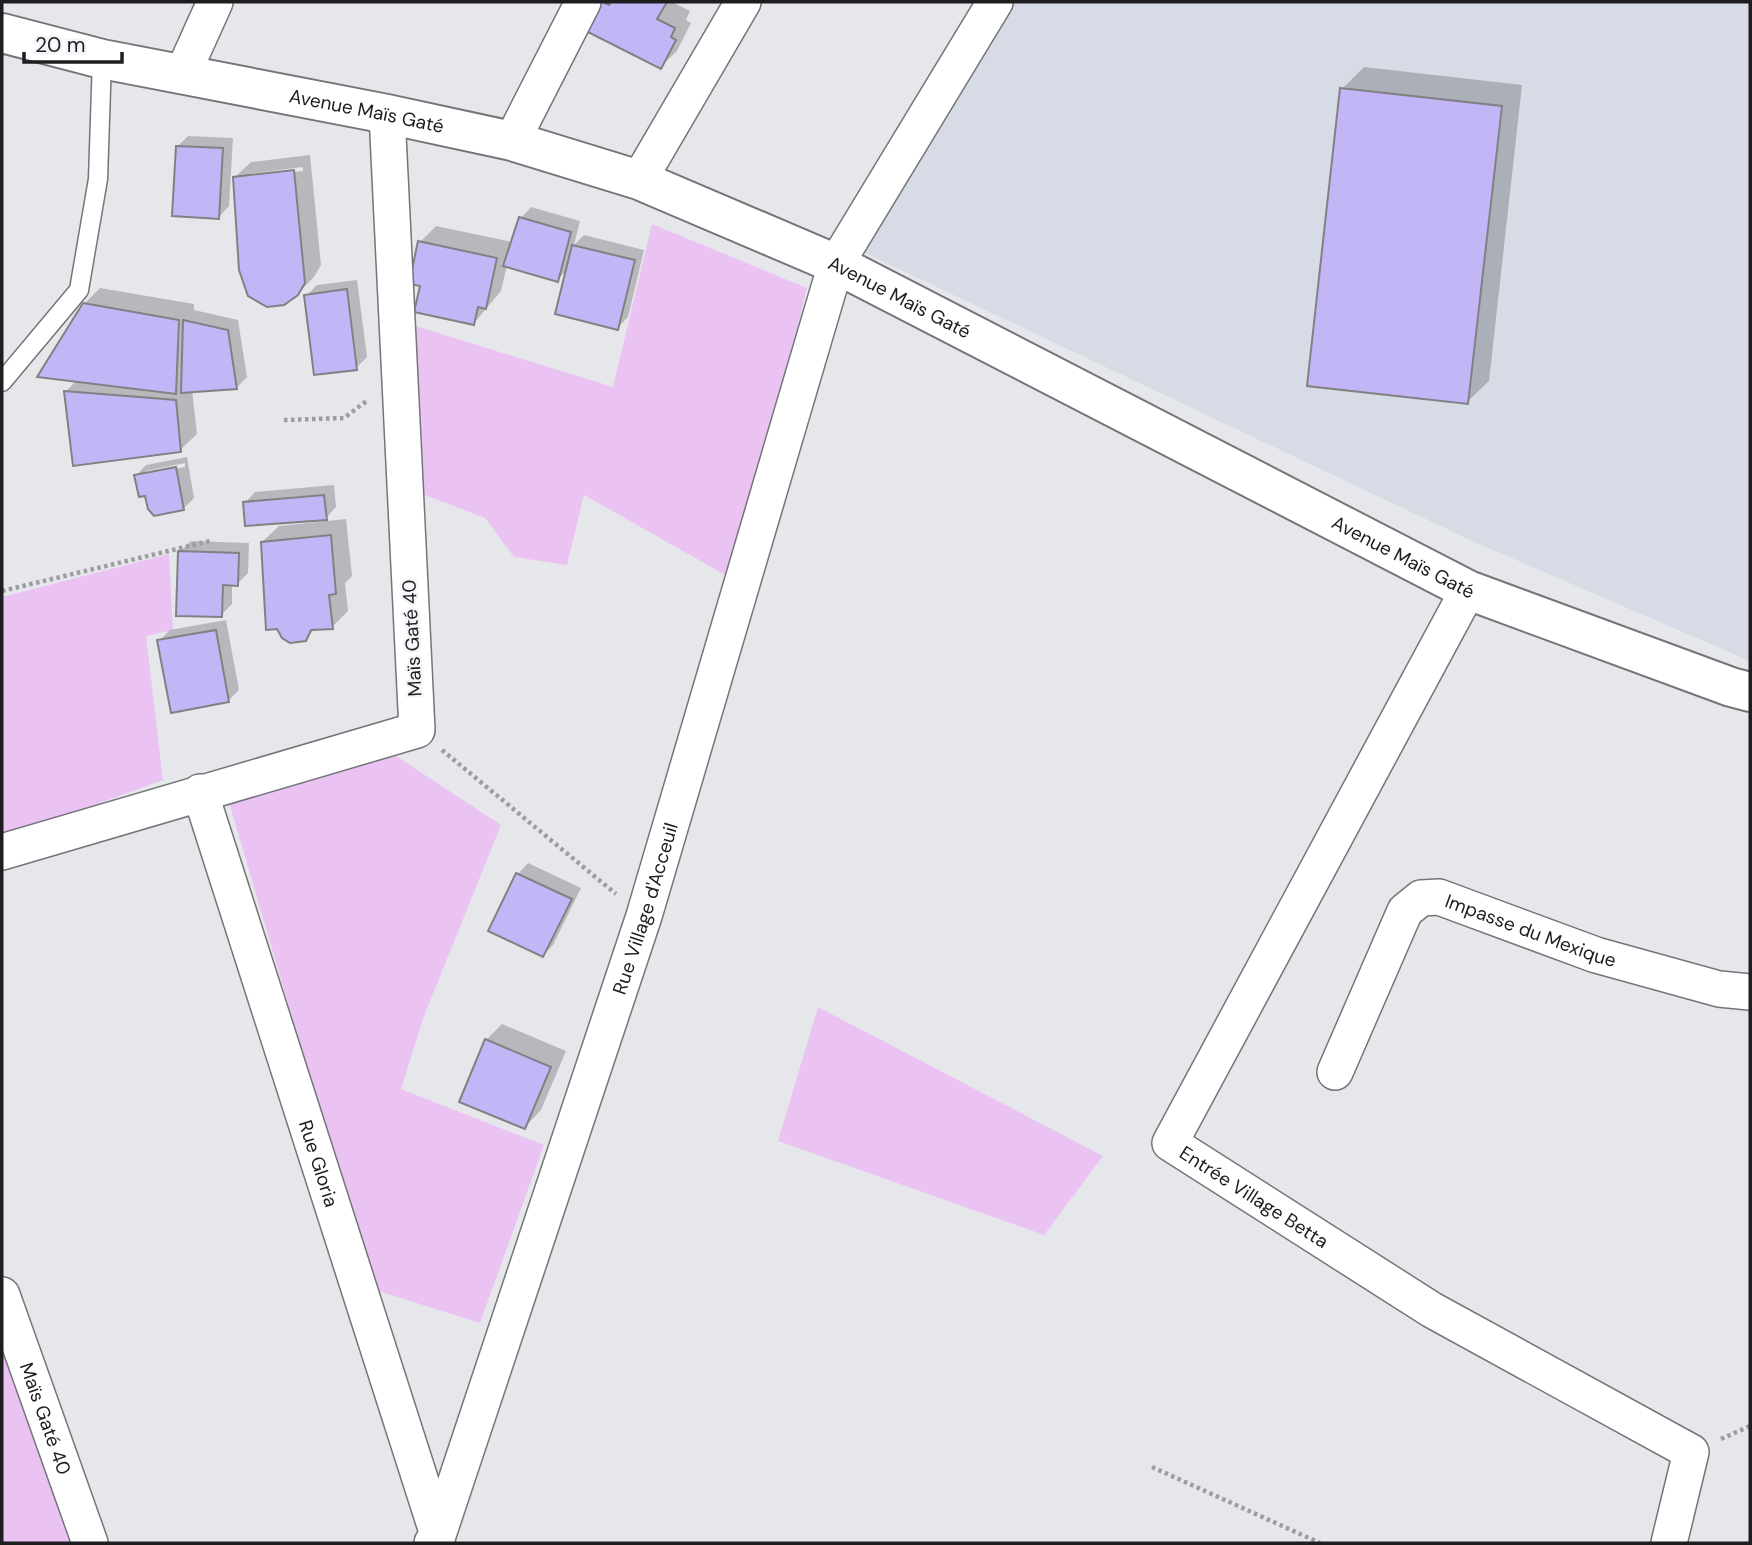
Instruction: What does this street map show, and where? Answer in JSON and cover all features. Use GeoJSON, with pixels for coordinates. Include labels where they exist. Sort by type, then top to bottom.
{"type":"FeatureCollection","features":[{"type":"Feature","properties":{"kind":"street"},"geometry":{"type":"LineString","coordinates":[[183,74],[215,2]]}},
{"type":"Feature","properties":{"kind":"street"},"geometry":{"type":"LineString","coordinates":[[512,141],[583,2]]}},
{"type":"Feature","properties":{"kind":"street"},"geometry":{"type":"LineString","coordinates":[[639,180],[743,2]]}},
{"type":"Feature","properties":{"kind":"street","name":"Rue Village d'Acceuil"},"geometry":{"type":"LineString","coordinates":[[435,1539],[643,916],[836,264],[995,2]]}},
{"type":"Feature","properties":{"kind":"street","name":"Avenue Maïs Gaté"},"geometry":{"type":"LineString","coordinates":[[2,33],[102,59],[512,141],[639,180],[836,264],[1468,590],[1750,692]]}},
{"type":"Feature","properties":{"kind":"street","name":"Maïs Gaté 40"},"geometry":{"type":"LineString","coordinates":[[387,114],[417,730]]}},
{"type":"Feature","properties":{"kind":"street","name":"Entrée Village Betta"},"geometry":{"type":"LineString","coordinates":[[1468,590],[1170,1143],[1432,1310],[1692,1452],[1669,1543]]}},
{"type":"Feature","properties":{"kind":"street"},"geometry":{"type":"LineString","coordinates":[[2,852],[417,730]]}},
{"type":"Feature","properties":{"kind":"street","name":"Rue Gloria"},"geometry":{"type":"LineString","coordinates":[[200,792],[435,1539]]}},
{"type":"Feature","properties":{"kind":"street","name":"Impasse du Mexique"},"geometry":{"type":"LineString","coordinates":[[1335,1072],[1405,911],[1421,898],[1439,897],[1608,958],[1720,989],[1750,992]]}},
{"type":"Feature","properties":{"kind":"street","name":"Maïs Gaté 40"},"geometry":{"type":"LineString","coordinates":[[2,1295],[90,1543]]}},
{"type":"Feature","properties":{"kind":"lane"},"geometry":{"type":"LineString","coordinates":[[2,382],[79,290],[98,179],[102,59]]}},
{"type":"Feature","properties":{"kind":"path"},"geometry":{"type":"LineString","coordinates":[[284,420],[344,418],[400,376]]}},
{"type":"Feature","properties":{"kind":"path"},"geometry":{"type":"LineString","coordinates":[[2,591],[210,541]]}},
{"type":"Feature","properties":{"kind":"path"},"geometry":{"type":"LineString","coordinates":[[417,730],[643,916]]}},
{"type":"Feature","properties":{"kind":"path"},"geometry":{"type":"LineString","coordinates":[[1152,1467],[1320,1543]]}},
{"type":"Feature","properties":{"kind":"shaded area"},"geometry":{"type":"Polygon","coordinates":[[[983,2],[1750,2],[1750,661],[1470,540],[842,242],[983,2]]]}},
{"type":"Feature","properties":{"kind":"shaded area"},"geometry":{"type":"Polygon","coordinates":[[[652,224],[807,288],[736,581],[584,495],[567,565],[514,557],[485,518],[417,492],[409,324],[613,387],[652,224]]]}},
{"type":"Feature","properties":{"kind":"shaded area"},"geometry":{"type":"Polygon","coordinates":[[[169,554],[173,630],[146,636],[163,780],[48,822],[2,833],[2,597],[169,554]]]}},
{"type":"Feature","properties":{"kind":"shaded area"},"geometry":{"type":"Polygon","coordinates":[[[387,750],[501,825],[424,1016],[401,1089],[544,1145],[480,1323],[372,1289],[228,799],[387,750]]]}},
{"type":"Feature","properties":{"kind":"shaded area"},"geometry":{"type":"Polygon","coordinates":[[[818,1007],[1103,1156],[1044,1235],[778,1141],[818,1007]]]}},
{"type":"Feature","properties":{"kind":"shaded area"},"geometry":{"type":"Polygon","coordinates":[[[2,1345],[77,1543],[2,1543],[2,1345]]]}},
{"type":"Feature","properties":{"kind":"building"},"geometry":{"type":"Polygon","coordinates":[[[594,2],[609,5],[611,2],[667,2],[657,19],[675,28],[671,37],[676,40],[661,69],[580,28],[594,2]]]}},
{"type":"Feature","properties":{"kind":"building"},"geometry":{"type":"Polygon","coordinates":[[[1340,88],[1502,106],[1468,404],[1307,386],[1340,88]]]}},
{"type":"Feature","properties":{"kind":"building"},"geometry":{"type":"Polygon","coordinates":[[[176,146],[223,148],[219,219],[172,216],[176,146]]]}},
{"type":"Feature","properties":{"kind":"building"},"geometry":{"type":"Polygon","coordinates":[[[294,170],[305,283],[298,295],[284,305],[267,307],[248,296],[239,270],[233,177],[294,170]]]}},
{"type":"Feature","properties":{"kind":"building"},"geometry":{"type":"Polygon","coordinates":[[[519,217],[571,232],[558,282],[503,266],[519,217]]]}},
{"type":"Feature","properties":{"kind":"building"},"geometry":{"type":"Polygon","coordinates":[[[418,241],[497,258],[486,309],[478,307],[474,325],[414,312],[420,286],[409,284],[418,241]]]}},
{"type":"Feature","properties":{"kind":"building"},"geometry":{"type":"Polygon","coordinates":[[[572,245],[635,260],[618,330],[555,314],[572,245]]]}},
{"type":"Feature","properties":{"kind":"building"},"geometry":{"type":"Polygon","coordinates":[[[347,289],[357,370],[314,375],[304,295],[347,289]]]}},
{"type":"Feature","properties":{"kind":"building"},"geometry":{"type":"Polygon","coordinates":[[[83,303],[179,320],[176,394],[37,377],[83,303]]]}},
{"type":"Feature","properties":{"kind":"building"},"geometry":{"type":"Polygon","coordinates":[[[183,320],[228,330],[237,389],[181,393],[183,320]]]}},
{"type":"Feature","properties":{"kind":"building"},"geometry":{"type":"Polygon","coordinates":[[[64,391],[176,400],[181,452],[73,466],[64,391]]]}},
{"type":"Feature","properties":{"kind":"building"},"geometry":{"type":"Polygon","coordinates":[[[176,467],[184,510],[154,516],[148,509],[145,496],[139,497],[134,475],[176,467]]]}},
{"type":"Feature","properties":{"kind":"building"},"geometry":{"type":"Polygon","coordinates":[[[324,495],[327,520],[245,526],[243,502],[324,495]]]}},
{"type":"Feature","properties":{"kind":"building"},"geometry":{"type":"Polygon","coordinates":[[[331,535],[336,594],[329,595],[333,629],[311,630],[306,641],[290,643],[282,638],[277,629],[266,630],[261,542],[331,535]]]}},
{"type":"Feature","properties":{"kind":"building"},"geometry":{"type":"Polygon","coordinates":[[[178,551],[239,553],[238,586],[223,585],[222,617],[176,616],[178,551]]]}},
{"type":"Feature","properties":{"kind":"building"},"geometry":{"type":"Polygon","coordinates":[[[216,630],[229,702],[171,713],[157,640],[216,630]]]}},
{"type":"Feature","properties":{"kind":"building"},"geometry":{"type":"Polygon","coordinates":[[[516,873],[572,899],[543,957],[488,931],[516,873]]]}},
{"type":"Feature","properties":{"kind":"building"},"geometry":{"type":"Polygon","coordinates":[[[485,1039],[551,1067],[525,1129],[459,1102],[485,1039]]]}}]}
